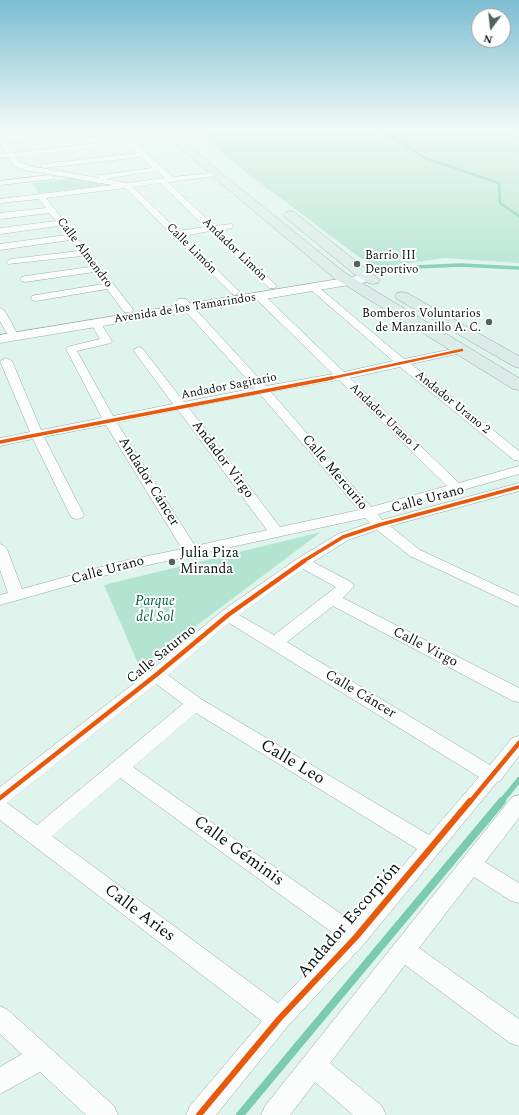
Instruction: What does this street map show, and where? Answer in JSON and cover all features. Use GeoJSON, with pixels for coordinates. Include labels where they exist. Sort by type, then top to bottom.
{"type":"FeatureCollection","features":[{"type":"Feature","properties":{"kind":"main road"},"geometry":{"type":"LineString","coordinates":[[226,182],[344,278],[519,385]]}},
{"type":"Feature","properties":{"kind":"main road"},"geometry":{"type":"LineString","coordinates":[[279,206],[364,275],[519,362]]}},
{"type":"Feature","properties":{"kind":"street"},"geometry":{"type":"LineString","coordinates":[[106,182],[127,185]]}},
{"type":"Feature","properties":{"kind":"street"},"geometry":{"type":"LineString","coordinates":[[0,201],[153,182]]}},
{"type":"Feature","properties":{"kind":"street","name":"Andador Limón"},"geometry":{"type":"LineString","coordinates":[[163,182],[272,286]]}},
{"type":"Feature","properties":{"kind":"street","name":"Calle Limón"},"geometry":{"type":"LineString","coordinates":[[127,185],[235,292]]}},
{"type":"Feature","properties":{"kind":"street","name":"Calle Almendro"},"geometry":{"type":"LineString","coordinates":[[41,196],[128,310]]}},
{"type":"Feature","properties":{"kind":"street"},"geometry":{"type":"LineString","coordinates":[[0,216],[51,210]]}},
{"type":"Feature","properties":{"kind":"street"},"geometry":{"type":"LineString","coordinates":[[0,231],[61,223]]}},
{"type":"Feature","properties":{"kind":"street"},"geometry":{"type":"LineString","coordinates":[[176,234],[229,226]]}},
{"type":"Feature","properties":{"kind":"street"},"geometry":{"type":"LineString","coordinates":[[0,247],[72,237]]}},
{"type":"Feature","properties":{"kind":"street"},"geometry":{"type":"LineString","coordinates":[[11,262],[84,253]]}},
{"type":"Feature","properties":{"kind":"street"},"geometry":{"type":"LineString","coordinates":[[25,279],[96,269]]}},
{"type":"Feature","properties":{"kind":"street","name":"Avenida de los Tamarindos"},"geometry":{"type":"LineString","coordinates":[[0,339],[8,333],[96,324],[185,305],[259,296],[313,287],[344,278],[364,275]]}},
{"type":"Feature","properties":{"kind":"street"},"geometry":{"type":"LineString","coordinates":[[0,311],[8,333],[128,310],[185,305],[235,292],[272,286],[344,278]]}},
{"type":"Feature","properties":{"kind":"street"},"geometry":{"type":"LineString","coordinates":[[36,298],[109,286]]}},
{"type":"Feature","properties":{"kind":"street","name":"Andador Urano 2"},"geometry":{"type":"LineString","coordinates":[[313,287],[402,363],[519,457]]}},
{"type":"Feature","properties":{"kind":"street","name":"Andador Urano 1"},"geometry":{"type":"LineString","coordinates":[[259,296],[457,488]]}},
{"type":"Feature","properties":{"kind":"street","name":"Calle Mercurio"},"geometry":{"type":"LineString","coordinates":[[185,305],[263,390],[367,513],[379,525],[415,553],[519,602]]}},
{"type":"Feature","properties":{"kind":"street","name":"Andador Cáncer"},"geometry":{"type":"LineString","coordinates":[[96,324],[107,341],[71,349],[110,421],[191,551]]}},
{"type":"Feature","properties":{"kind":"street","name":"Andador Virgo"},"geometry":{"type":"LineString","coordinates":[[138,350],[277,533]]}},
{"type":"Feature","properties":{"kind":"street","name":"Andador Sagitario"},"geometry":{"type":"LineString","coordinates":[[0,442],[341,376],[462,350]]}},
{"type":"Feature","properties":{"kind":"street"},"geometry":{"type":"LineString","coordinates":[[6,361],[37,435],[76,515]]}},
{"type":"Feature","properties":{"kind":"street","name":"Calle Urano"},"geometry":{"type":"LineString","coordinates":[[0,600],[123,566],[367,513],[519,470]]}},
{"type":"Feature","properties":{"kind":"street","name":"Calle Urano"},"geometry":{"type":"LineString","coordinates":[[342,537],[379,525],[519,487]]}},
{"type":"Feature","properties":{"kind":"street","name":"Calle Saturno"},"geometry":{"type":"LineString","coordinates":[[1,797],[156,675],[228,616],[302,562],[342,537]]}},
{"type":"Feature","properties":{"kind":"street"},"geometry":{"type":"LineString","coordinates":[[0,549],[17,596]]}},
{"type":"Feature","properties":{"kind":"street"},"geometry":{"type":"LineString","coordinates":[[275,643],[332,599],[346,586],[302,562]]}},
{"type":"Feature","properties":{"kind":"street","name":"Calle Virgo"},"geometry":{"type":"LineString","coordinates":[[332,599],[519,696]]}},
{"type":"Feature","properties":{"kind":"street","name":"Calle Cáncer"},"geometry":{"type":"LineString","coordinates":[[228,616],[275,643],[492,776]]}},
{"type":"Feature","properties":{"kind":"street","name":"Calle Leo"},"geometry":{"type":"LineString","coordinates":[[156,675],[195,704],[431,847]]}},
{"type":"Feature","properties":{"kind":"street"},"geometry":{"type":"LineString","coordinates":[[37,837],[195,704]]}},
{"type":"Feature","properties":{"kind":"street","name":"Andador Escorpión"},"geometry":{"type":"LineString","coordinates":[[199,1115],[279,1019],[356,937],[519,743]]}},
{"type":"Feature","properties":{"kind":"street","name":"Calle Géminis"},"geometry":{"type":"LineString","coordinates":[[120,766],[356,937]]}},
{"type":"Feature","properties":{"kind":"street","name":"Calle Aries"},"geometry":{"type":"LineString","coordinates":[[1,797],[37,837],[279,1019]]}},
{"type":"Feature","properties":{"kind":"street"},"geometry":{"type":"LineString","coordinates":[[274,1115],[519,804]]}},
{"type":"Feature","properties":{"kind":"street"},"geometry":{"type":"LineString","coordinates":[[471,864],[519,894]]}},
{"type":"Feature","properties":{"kind":"street"},"geometry":{"type":"LineString","coordinates":[[404,951],[519,1034]]}},
{"type":"Feature","properties":{"kind":"street"},"geometry":{"type":"LineString","coordinates":[[0,1018],[105,1115]]}},
{"type":"Feature","properties":{"kind":"street"},"geometry":{"type":"LineString","coordinates":[[0,1081],[41,1057]]}},
{"type":"Feature","properties":{"kind":"street"},"geometry":{"type":"LineString","coordinates":[[314,1065],[373,1115]]}},
{"type":"Feature","properties":{"kind":"green space"},"geometry":{"type":"Polygon","coordinates":[[[91,182],[106,185],[39,193],[32,183],[91,182]]]}},
{"type":"Feature","properties":{"kind":"green space"},"geometry":{"type":"Polygon","coordinates":[[[259,182],[519,182],[519,263],[445,258],[374,268],[259,182]]]}},
{"type":"Feature","properties":{"kind":"green space","name":"Parque del Sol"},"geometry":{"type":"Polygon","coordinates":[[[321,532],[140,668],[104,585],[321,532]]]}},
{"type":"Feature","properties":{"kind":"waterway"},"geometry":{"type":"LineString","coordinates":[[496,182],[499,183],[500,203],[519,216]]}},
{"type":"Feature","properties":{"kind":"waterway"},"geometry":{"type":"LineString","coordinates":[[377,273],[415,267],[461,265],[519,268]]}},
{"type":"Feature","properties":{"kind":"waterway"},"geometry":{"type":"LineString","coordinates":[[501,802],[519,780]]}},
{"type":"Feature","properties":{"kind":"waterway"},"geometry":{"type":"LineString","coordinates":[[240,1115],[502,801]]}},
{"type":"Feature","properties":{"kind":"cycle path"},"geometry":{"type":"LineString","coordinates":[[0,442],[341,376],[462,350]]}},
{"type":"Feature","properties":{"kind":"cycle path"},"geometry":{"type":"LineString","coordinates":[[0,798],[156,675],[228,615],[302,562],[343,537],[379,525],[519,487]]}},
{"type":"Feature","properties":{"kind":"cycle path"},"geometry":{"type":"LineString","coordinates":[[199,1115],[279,1019],[356,937],[519,743]]}},
{"type":"Feature","properties":{"kind":"place","name":"Barrio III Deportivo"},"geometry":{"type":"Point","coordinates":[357,264]}},
{"type":"Feature","properties":{"kind":"place","name":"Bomberos Voluntarios de Manzanillo A. C."},"geometry":{"type":"Point","coordinates":[489,322]}},
{"type":"Feature","properties":{"kind":"place","name":"Julia Piza Miranda"},"geometry":{"type":"Point","coordinates":[172,562]}}]}
